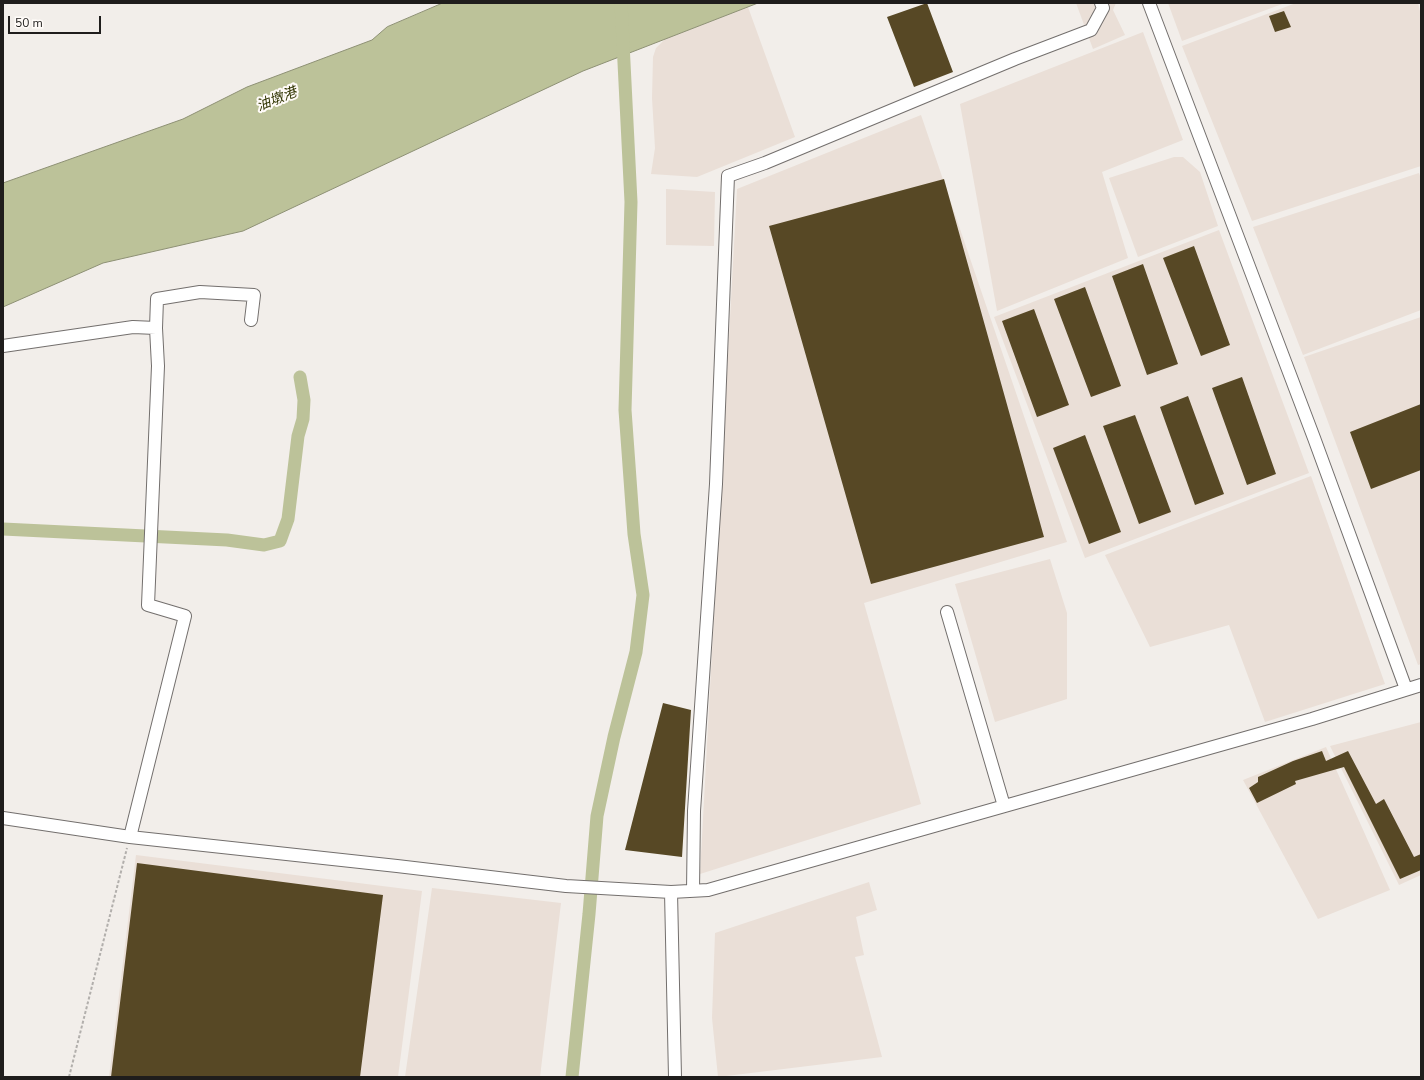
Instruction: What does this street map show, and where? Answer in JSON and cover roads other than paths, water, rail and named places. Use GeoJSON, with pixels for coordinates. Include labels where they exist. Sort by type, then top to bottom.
{"type":"FeatureCollection","features":[{"type":"Feature","properties":{"kind":"street"},"geometry":{"type":"LineString","coordinates":[[693,891],[694,811],[717,476],[728,176],[765,163],[1091,30],[1103,8],[1101,3]]}},
{"type":"Feature","properties":{"kind":"street"},"geometry":{"type":"LineString","coordinates":[[1149,3],[1261,297],[1406,689]]}},
{"type":"Feature","properties":{"kind":"street"},"geometry":{"type":"LineString","coordinates":[[130,837],[185,616],[148,605],[150,524],[158,366],[156,328],[157,299],[200,292],[254,295],[251,320]]}},
{"type":"Feature","properties":{"kind":"street"},"geometry":{"type":"LineString","coordinates":[[3,346],[133,327],[156,328]]}},
{"type":"Feature","properties":{"kind":"street"},"geometry":{"type":"LineString","coordinates":[[947,612],[1004,806]]}},
{"type":"Feature","properties":{"kind":"street"},"geometry":{"type":"LineString","coordinates":[[3,818],[130,837],[566,886],[671,892],[708,890],[1312,719],[1421,685]]}},
{"type":"Feature","properties":{"kind":"street"},"geometry":{"type":"LineString","coordinates":[[671,892],[675,1077]]}},
{"type":"Feature","properties":{"kind":"water","name":"油墩港"},"geometry":{"type":"Polygon","coordinates":[[[443,3],[758,3],[583,71],[243,231],[103,263],[3,307],[3,183],[183,119],[247,87],[372,40],[387,27],[443,3]]]}},
{"type":"Feature","properties":{"kind":"waterway"},"geometry":{"type":"LineString","coordinates":[[572,1077],[589,914],[597,816],[614,737],[636,652],[643,595],[634,534],[625,410],[631,202],[621,3]]}},
{"type":"Feature","properties":{"kind":"waterway"},"geometry":{"type":"LineString","coordinates":[[3,529],[227,540],[264,545],[280,541],[288,519],[298,436],[303,419],[304,400],[300,377]]}}]}
